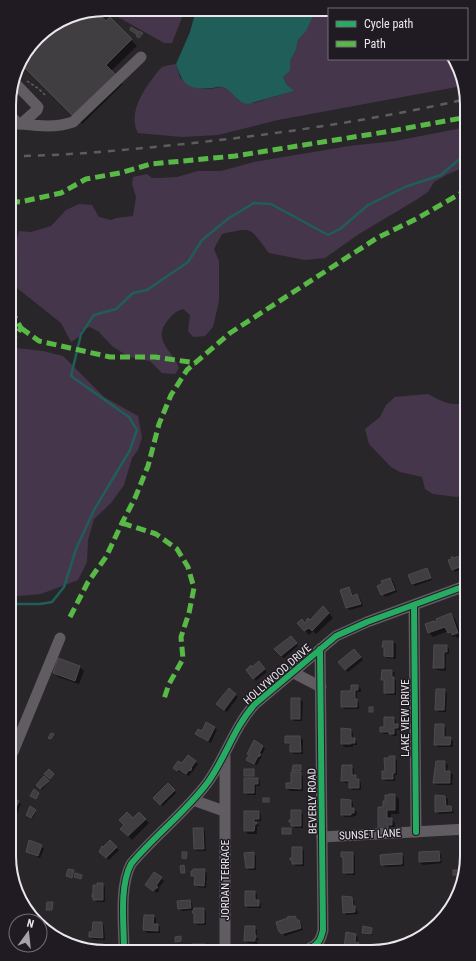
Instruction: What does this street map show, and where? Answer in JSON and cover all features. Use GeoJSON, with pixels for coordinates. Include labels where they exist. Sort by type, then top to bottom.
{"type":"FeatureCollection","features":[{"type":"Feature","properties":{"kind":"street"},"geometry":{"type":"LineString","coordinates":[[16,122],[18,124],[44,126],[64,125],[73,122],[141,57]]}},
{"type":"Feature","properties":{"kind":"street"},"geometry":{"type":"LineString","coordinates":[[18,86],[38,107],[37,110],[21,124]]}},
{"type":"Feature","properties":{"kind":"street","name":"HOLLYWOOD DRIVE"},"geometry":{"type":"LineString","coordinates":[[124,945],[124,887],[127,872],[136,858],[193,800],[210,780],[249,710],[336,636],[348,630],[460,588]]}},
{"type":"Feature","properties":{"kind":"street","name":"LAKE VIEW DRIVE"},"geometry":{"type":"LineString","coordinates":[[414,605],[416,832]]}},
{"type":"Feature","properties":{"kind":"street"},"geometry":{"type":"LineString","coordinates":[[16,745],[60,638]]}},
{"type":"Feature","properties":{"kind":"street","name":"BEVERLY ROAD"},"geometry":{"type":"LineString","coordinates":[[315,945],[320,940],[322,930],[320,649]]}},
{"type":"Feature","properties":{"kind":"street"},"geometry":{"type":"LineString","coordinates":[[292,672],[320,687]]}},
{"type":"Feature","properties":{"kind":"street","name":"JORDAN TERRACE"},"geometry":{"type":"LineString","coordinates":[[224,754],[226,945]]}},
{"type":"Feature","properties":{"kind":"street"},"geometry":{"type":"LineString","coordinates":[[193,800],[224,811]]}},
{"type":"Feature","properties":{"kind":"street","name":"SUNSET LANE"},"geometry":{"type":"LineString","coordinates":[[322,837],[460,830]]}},
{"type":"Feature","properties":{"kind":"shaded area"},"geometry":{"type":"Polygon","coordinates":[[[116,16],[183,16],[172,43],[164,43],[116,16]]]}},
{"type":"Feature","properties":{"kind":"shaded area"},"geometry":{"type":"Polygon","coordinates":[[[194,16],[313,16],[306,31],[298,40],[296,50],[290,61],[290,71],[283,77],[287,85],[294,91],[248,104],[238,100],[224,87],[198,88],[184,82],[176,64],[190,32],[194,16]]]}},
{"type":"Feature","properties":{"kind":"shaded area"},"geometry":{"type":"Polygon","coordinates":[[[313,16],[328,16],[328,60],[448,60],[458,87],[278,120],[218,135],[182,137],[138,133],[135,126],[135,111],[141,97],[156,74],[161,68],[166,66],[176,64],[180,78],[203,89],[225,88],[238,100],[254,103],[293,91],[287,85],[283,77],[290,71],[290,61],[296,50],[298,40],[306,30],[313,16]]]}},
{"type":"Feature","properties":{"kind":"shaded area"},"geometry":{"type":"Polygon","coordinates":[[[460,128],[460,169],[434,182],[428,192],[359,234],[325,258],[305,260],[269,253],[254,234],[246,230],[222,234],[214,249],[219,261],[219,301],[213,327],[205,336],[193,337],[188,331],[190,315],[183,309],[173,314],[163,327],[162,340],[179,368],[175,374],[162,373],[150,361],[129,357],[112,346],[99,332],[90,327],[81,330],[80,336],[71,342],[61,323],[16,287],[16,243],[19,231],[31,232],[51,226],[66,210],[79,204],[92,205],[99,217],[111,220],[133,216],[136,197],[132,184],[133,177],[147,174],[152,178],[177,177],[198,171],[221,171],[254,162],[349,146],[395,141],[460,128]]]}},
{"type":"Feature","properties":{"kind":"shaded area"},"geometry":{"type":"Polygon","coordinates":[[[16,348],[43,351],[63,356],[104,397],[138,416],[142,437],[138,450],[132,458],[124,485],[111,503],[94,519],[88,540],[87,562],[78,580],[41,594],[17,596],[16,348]]]}},
{"type":"Feature","properties":{"kind":"shaded area"},"geometry":{"type":"Polygon","coordinates":[[[428,394],[441,401],[460,404],[460,495],[457,497],[433,494],[425,489],[422,477],[400,472],[391,467],[369,444],[365,429],[380,417],[386,405],[395,397],[428,394]]]}},
{"type":"Feature","properties":{"kind":"building"},"geometry":{"type":"Polygon","coordinates":[[[101,16],[106,21],[110,17],[132,39],[106,65],[118,77],[76,119],[25,68],[38,46],[55,31],[82,19],[101,16]]]}},
{"type":"Feature","properties":{"kind":"building"},"geometry":{"type":"Polygon","coordinates":[[[131,27],[138,31],[136,34],[130,30],[131,27]]]}},
{"type":"Feature","properties":{"kind":"building"},"geometry":{"type":"Polygon","coordinates":[[[139,31],[143,33],[139,38],[136,36],[139,31]]]}},
{"type":"Feature","properties":{"kind":"building"},"geometry":{"type":"Polygon","coordinates":[[[460,556],[460,567],[452,570],[448,560],[452,559],[451,557],[454,558],[460,556]]]}},
{"type":"Feature","properties":{"kind":"building"},"geometry":{"type":"Polygon","coordinates":[[[427,568],[431,578],[412,584],[408,575],[427,568]]]}},
{"type":"Feature","properties":{"kind":"building"},"geometry":{"type":"Polygon","coordinates":[[[390,578],[395,590],[381,595],[377,586],[382,584],[381,581],[390,578]]]}},
{"type":"Feature","properties":{"kind":"building"},"geometry":{"type":"Polygon","coordinates":[[[349,587],[352,596],[357,594],[361,604],[346,608],[340,590],[349,587]]]}},
{"type":"Feature","properties":{"kind":"building"},"geometry":{"type":"Polygon","coordinates":[[[323,606],[329,613],[312,631],[309,628],[304,631],[297,623],[302,619],[305,623],[308,618],[310,620],[323,606]]]}},
{"type":"Feature","properties":{"kind":"building"},"geometry":{"type":"Polygon","coordinates":[[[451,613],[458,633],[452,635],[451,632],[448,633],[445,627],[428,633],[425,624],[437,621],[436,619],[451,613]]]}},
{"type":"Feature","properties":{"kind":"building"},"geometry":{"type":"Polygon","coordinates":[[[291,636],[297,643],[281,656],[274,649],[291,636]]]}},
{"type":"Feature","properties":{"kind":"building"},"geometry":{"type":"Polygon","coordinates":[[[383,641],[393,641],[393,657],[384,656],[384,647],[382,647],[383,641]]]}},
{"type":"Feature","properties":{"kind":"building"},"geometry":{"type":"Polygon","coordinates":[[[434,645],[447,645],[447,652],[444,652],[444,668],[433,668],[434,645]]]}},
{"type":"Feature","properties":{"kind":"building"},"geometry":{"type":"Polygon","coordinates":[[[354,649],[361,657],[345,670],[338,662],[354,649]]]}},
{"type":"Feature","properties":{"kind":"building"},"geometry":{"type":"Polygon","coordinates":[[[58,658],[80,666],[75,681],[53,673],[58,658]]]}},
{"type":"Feature","properties":{"kind":"building"},"geometry":{"type":"Polygon","coordinates":[[[259,661],[265,669],[253,679],[246,670],[251,665],[252,667],[259,661]]]}},
{"type":"Feature","properties":{"kind":"building"},"geometry":{"type":"Polygon","coordinates":[[[382,670],[392,670],[392,677],[394,677],[394,693],[384,693],[384,680],[381,680],[382,670]]]}},
{"type":"Feature","properties":{"kind":"building"},"geometry":{"type":"Polygon","coordinates":[[[351,685],[358,685],[358,690],[355,690],[357,707],[341,707],[341,691],[351,691],[351,685]]]}},
{"type":"Feature","properties":{"kind":"building"},"geometry":{"type":"Polygon","coordinates":[[[229,688],[236,694],[224,710],[216,704],[229,688]]]}},
{"type":"Feature","properties":{"kind":"building"},"geometry":{"type":"Polygon","coordinates":[[[436,689],[445,689],[444,710],[435,710],[436,689]]]}},
{"type":"Feature","properties":{"kind":"building"},"geometry":{"type":"Polygon","coordinates":[[[291,698],[300,698],[300,719],[291,719],[291,698]]]}},
{"type":"Feature","properties":{"kind":"building"},"geometry":{"type":"Polygon","coordinates":[[[369,707],[373,707],[373,712],[369,712],[369,707]]]}},
{"type":"Feature","properties":{"kind":"building"},"geometry":{"type":"Polygon","coordinates":[[[384,717],[394,717],[394,724],[398,724],[398,728],[394,728],[394,734],[389,734],[389,732],[380,732],[380,727],[384,727],[384,717]]]}},
{"type":"Feature","properties":{"kind":"building"},"geometry":{"type":"Polygon","coordinates":[[[206,722],[215,727],[208,741],[195,734],[198,729],[202,731],[206,722]]]}},
{"type":"Feature","properties":{"kind":"building"},"geometry":{"type":"Polygon","coordinates":[[[435,724],[444,724],[444,737],[451,737],[450,745],[434,745],[435,724]]]}},
{"type":"Feature","properties":{"kind":"building"},"geometry":{"type":"Polygon","coordinates":[[[341,728],[351,729],[351,738],[355,738],[355,743],[341,744],[341,728]]]}},
{"type":"Feature","properties":{"kind":"building"},"geometry":{"type":"Polygon","coordinates":[[[51,733],[54,734],[51,739],[48,738],[51,733]]]}},
{"type":"Feature","properties":{"kind":"building"},"geometry":{"type":"Polygon","coordinates":[[[285,736],[300,736],[301,752],[290,752],[290,743],[285,743],[285,736]]]}},
{"type":"Feature","properties":{"kind":"building"},"geometry":{"type":"Polygon","coordinates":[[[254,740],[263,746],[259,754],[261,754],[259,757],[258,756],[254,764],[246,760],[249,755],[247,754],[254,740]]]}},
{"type":"Feature","properties":{"kind":"building"},"geometry":{"type":"Polygon","coordinates":[[[188,755],[196,761],[190,771],[189,770],[186,774],[173,768],[178,761],[182,763],[188,755]]]}},
{"type":"Feature","properties":{"kind":"building"},"geometry":{"type":"Polygon","coordinates":[[[389,756],[395,756],[395,773],[393,773],[393,779],[382,779],[382,771],[385,771],[384,758],[389,758],[389,756]]]}},
{"type":"Feature","properties":{"kind":"building"},"geometry":{"type":"Polygon","coordinates":[[[436,761],[445,761],[445,771],[450,771],[450,783],[433,783],[436,761]]]}},
{"type":"Feature","properties":{"kind":"building"},"geometry":{"type":"Polygon","coordinates":[[[293,765],[301,765],[301,771],[292,771],[293,765]]]}},
{"type":"Feature","properties":{"kind":"building"},"geometry":{"type":"Polygon","coordinates":[[[342,765],[352,765],[352,775],[356,775],[356,779],[359,779],[359,788],[349,788],[349,781],[341,781],[342,765]]]}},
{"type":"Feature","properties":{"kind":"building"},"geometry":{"type":"Polygon","coordinates":[[[49,769],[54,774],[50,779],[44,774],[49,769]]]}},
{"type":"Feature","properties":{"kind":"building"},"geometry":{"type":"Polygon","coordinates":[[[244,769],[254,769],[254,776],[244,776],[244,769]]]}},
{"type":"Feature","properties":{"kind":"building"},"geometry":{"type":"Polygon","coordinates":[[[291,772],[301,772],[301,789],[286,788],[286,783],[291,783],[291,772]]]}},
{"type":"Feature","properties":{"kind":"building"},"geometry":{"type":"Polygon","coordinates":[[[44,776],[49,781],[40,789],[36,785],[44,776]]]}},
{"type":"Feature","properties":{"kind":"building"},"geometry":{"type":"Polygon","coordinates":[[[244,778],[258,778],[258,784],[254,784],[254,793],[244,793],[244,778]]]}},
{"type":"Feature","properties":{"kind":"building"},"geometry":{"type":"Polygon","coordinates":[[[168,783],[175,790],[160,805],[153,798],[168,783]]]}},
{"type":"Feature","properties":{"kind":"building"},"geometry":{"type":"Polygon","coordinates":[[[34,789],[39,793],[36,799],[30,796],[34,789]]]}},
{"type":"Feature","properties":{"kind":"building"},"geometry":{"type":"Polygon","coordinates":[[[395,794],[395,810],[387,810],[387,818],[392,818],[392,825],[388,825],[388,830],[378,830],[378,807],[383,807],[385,795],[395,794]]]}},
{"type":"Feature","properties":{"kind":"building"},"geometry":{"type":"Polygon","coordinates":[[[435,795],[445,796],[446,806],[451,806],[452,811],[435,812],[435,795]]]}},
{"type":"Feature","properties":{"kind":"building"},"geometry":{"type":"Polygon","coordinates":[[[263,798],[269,798],[269,802],[263,802],[263,798]]]}},
{"type":"Feature","properties":{"kind":"building"},"geometry":{"type":"Polygon","coordinates":[[[16,799],[19,801],[16,808],[16,799]]]}},
{"type":"Feature","properties":{"kind":"building"},"geometry":{"type":"Polygon","coordinates":[[[341,799],[351,800],[351,808],[354,808],[354,813],[351,813],[351,815],[341,815],[341,799]]]}},
{"type":"Feature","properties":{"kind":"building"},"geometry":{"type":"Polygon","coordinates":[[[30,806],[36,810],[31,818],[26,815],[30,806]]]}},
{"type":"Feature","properties":{"kind":"building"},"geometry":{"type":"Polygon","coordinates":[[[291,810],[301,810],[301,826],[291,826],[291,822],[289,822],[289,820],[291,820],[291,810]]]}},
{"type":"Feature","properties":{"kind":"building"},"geometry":{"type":"Polygon","coordinates":[[[244,811],[259,811],[259,819],[254,819],[254,822],[257,822],[257,824],[255,824],[254,831],[244,831],[244,811]]]}},
{"type":"Feature","properties":{"kind":"building"},"geometry":{"type":"Polygon","coordinates":[[[127,812],[133,818],[139,812],[146,819],[128,836],[120,829],[124,825],[119,820],[127,812]]]}},
{"type":"Feature","properties":{"kind":"building"},"geometry":{"type":"Polygon","coordinates":[[[193,828],[203,828],[204,849],[194,849],[193,828]]]}},
{"type":"Feature","properties":{"kind":"building"},"geometry":{"type":"Polygon","coordinates":[[[282,828],[291,828],[291,834],[282,834],[282,828]]]}},
{"type":"Feature","properties":{"kind":"building"},"geometry":{"type":"Polygon","coordinates":[[[29,840],[42,845],[38,856],[26,852],[29,840]]]}},
{"type":"Feature","properties":{"kind":"building"},"geometry":{"type":"Polygon","coordinates":[[[110,840],[117,847],[106,858],[99,852],[102,846],[103,847],[110,840]]]}},
{"type":"Feature","properties":{"kind":"building"},"geometry":{"type":"Polygon","coordinates":[[[292,847],[302,847],[302,864],[292,864],[292,860],[290,860],[290,858],[292,858],[292,847]]]}},
{"type":"Feature","properties":{"kind":"building"},"geometry":{"type":"Polygon","coordinates":[[[439,851],[440,861],[419,862],[419,852],[439,851]]]}},
{"type":"Feature","properties":{"kind":"building"},"geometry":{"type":"Polygon","coordinates":[[[182,852],[187,852],[186,859],[182,858],[182,852]]]}},
{"type":"Feature","properties":{"kind":"building"},"geometry":{"type":"Polygon","coordinates":[[[254,852],[254,868],[246,868],[244,853],[254,852]]]}},
{"type":"Feature","properties":{"kind":"building"},"geometry":{"type":"Polygon","coordinates":[[[341,852],[353,852],[353,873],[343,873],[343,857],[341,857],[341,852]]]}},
{"type":"Feature","properties":{"kind":"building"},"geometry":{"type":"Polygon","coordinates":[[[402,853],[402,864],[381,865],[380,855],[402,853]]]}},
{"type":"Feature","properties":{"kind":"building"},"geometry":{"type":"Polygon","coordinates":[[[184,865],[185,873],[181,873],[180,866],[184,865]]]}},
{"type":"Feature","properties":{"kind":"building"},"geometry":{"type":"Polygon","coordinates":[[[68,869],[74,870],[72,878],[66,876],[68,869]]]}},
{"type":"Feature","properties":{"kind":"building"},"geometry":{"type":"Polygon","coordinates":[[[193,869],[205,869],[204,886],[194,885],[195,876],[191,876],[191,871],[193,871],[193,869]]]}},
{"type":"Feature","properties":{"kind":"building"},"geometry":{"type":"Polygon","coordinates":[[[453,870],[458,870],[458,875],[453,875],[453,870]]]}},
{"type":"Feature","properties":{"kind":"building"},"geometry":{"type":"Polygon","coordinates":[[[154,872],[162,877],[156,886],[158,887],[153,891],[145,885],[154,872]]]}},
{"type":"Feature","properties":{"kind":"building"},"geometry":{"type":"Polygon","coordinates":[[[75,873],[82,875],[81,879],[74,877],[75,873]]]}},
{"type":"Feature","properties":{"kind":"building"},"geometry":{"type":"Polygon","coordinates":[[[97,883],[103,883],[103,900],[93,900],[93,885],[97,885],[97,883]]]}},
{"type":"Feature","properties":{"kind":"building"},"geometry":{"type":"Polygon","coordinates":[[[245,891],[255,891],[255,900],[259,900],[259,906],[245,906],[245,891]]]}},
{"type":"Feature","properties":{"kind":"building"},"geometry":{"type":"Polygon","coordinates":[[[342,896],[352,897],[355,912],[343,913],[342,896]]]}},
{"type":"Feature","properties":{"kind":"building"},"geometry":{"type":"Polygon","coordinates":[[[190,900],[191,908],[178,909],[177,901],[190,900]]]}},
{"type":"Feature","properties":{"kind":"building"},"geometry":{"type":"Polygon","coordinates":[[[47,902],[53,902],[52,910],[46,910],[47,902]]]}},
{"type":"Feature","properties":{"kind":"building"},"geometry":{"type":"Polygon","coordinates":[[[194,908],[204,908],[204,923],[194,923],[194,913],[192,913],[194,908]]]}},
{"type":"Feature","properties":{"kind":"building"},"geometry":{"type":"Polygon","coordinates":[[[144,915],[154,915],[153,924],[158,924],[158,931],[143,930],[144,915]]]}},
{"type":"Feature","properties":{"kind":"building"},"geometry":{"type":"Polygon","coordinates":[[[290,916],[295,916],[297,920],[299,920],[301,928],[281,934],[276,922],[290,916]]]}},
{"type":"Feature","properties":{"kind":"building"},"geometry":{"type":"Polygon","coordinates":[[[93,922],[102,922],[103,938],[89,937],[89,932],[92,932],[93,922]]]}},
{"type":"Feature","properties":{"kind":"building"},"geometry":{"type":"Polygon","coordinates":[[[245,926],[255,926],[255,941],[244,941],[245,926]]]}},
{"type":"Feature","properties":{"kind":"building"},"geometry":{"type":"Polygon","coordinates":[[[363,926],[372,928],[371,934],[362,933],[363,926]]]}},
{"type":"Feature","properties":{"kind":"building"},"geometry":{"type":"Polygon","coordinates":[[[346,932],[356,934],[355,942],[359,943],[359,945],[344,945],[346,932]]]}},
{"type":"Feature","properties":{"kind":"building"},"geometry":{"type":"Polygon","coordinates":[[[181,936],[181,941],[175,942],[175,937],[181,936]]]}},
{"type":"Feature","properties":{"kind":"building"},"geometry":{"type":"Polygon","coordinates":[[[192,944],[205,944],[205,945],[192,944]]]}},
{"type":"Feature","properties":{"kind":"waterway"},"geometry":{"type":"LineString","coordinates":[[16,604],[40,604],[52,602],[64,587],[76,549],[94,510],[130,450],[137,430],[129,417],[71,376],[81,334],[94,315],[116,309],[133,293],[147,290],[188,262],[202,240],[229,218],[254,203],[271,204],[328,235],[340,229],[368,205],[405,187],[441,175],[460,159]]}},
{"type":"Feature","properties":{"kind":"railway"},"geometry":{"type":"LineString","coordinates":[[16,156],[106,151],[239,138],[351,122],[460,101]]}},
{"type":"Feature","properties":{"kind":"marked path"},"geometry":{"type":"LineString","coordinates":[[16,202],[61,193],[86,179],[120,173],[151,164],[235,156],[460,118]]}},
{"type":"Feature","properties":{"kind":"marked path"},"geometry":{"type":"LineString","coordinates":[[70,617],[88,582],[106,557],[135,498],[148,466],[159,424],[171,395],[187,370],[230,333],[377,238],[416,219],[460,194]]}},
{"type":"Feature","properties":{"kind":"marked path"},"geometry":{"type":"LineString","coordinates":[[16,319],[21,328],[16,335]]}},
{"type":"Feature","properties":{"kind":"marked path"},"geometry":{"type":"LineString","coordinates":[[21,328],[39,341],[110,357],[155,357],[196,363]]}},
{"type":"Feature","properties":{"kind":"marked path"},"geometry":{"type":"LineString","coordinates":[[122,523],[156,534],[177,549],[188,567],[194,588],[189,613],[181,637],[183,659],[169,684],[163,702]]}},
{"type":"Feature","properties":{"kind":"cycle path"},"geometry":{"type":"LineString","coordinates":[[124,945],[124,895],[127,873],[131,864],[190,803],[208,782],[241,722],[255,704],[336,636],[367,622],[460,588]]}},
{"type":"Feature","properties":{"kind":"cycle path"},"geometry":{"type":"LineString","coordinates":[[414,605],[416,832]]}},
{"type":"Feature","properties":{"kind":"cycle path"},"geometry":{"type":"LineString","coordinates":[[316,945],[323,930],[320,649]]}}]}
